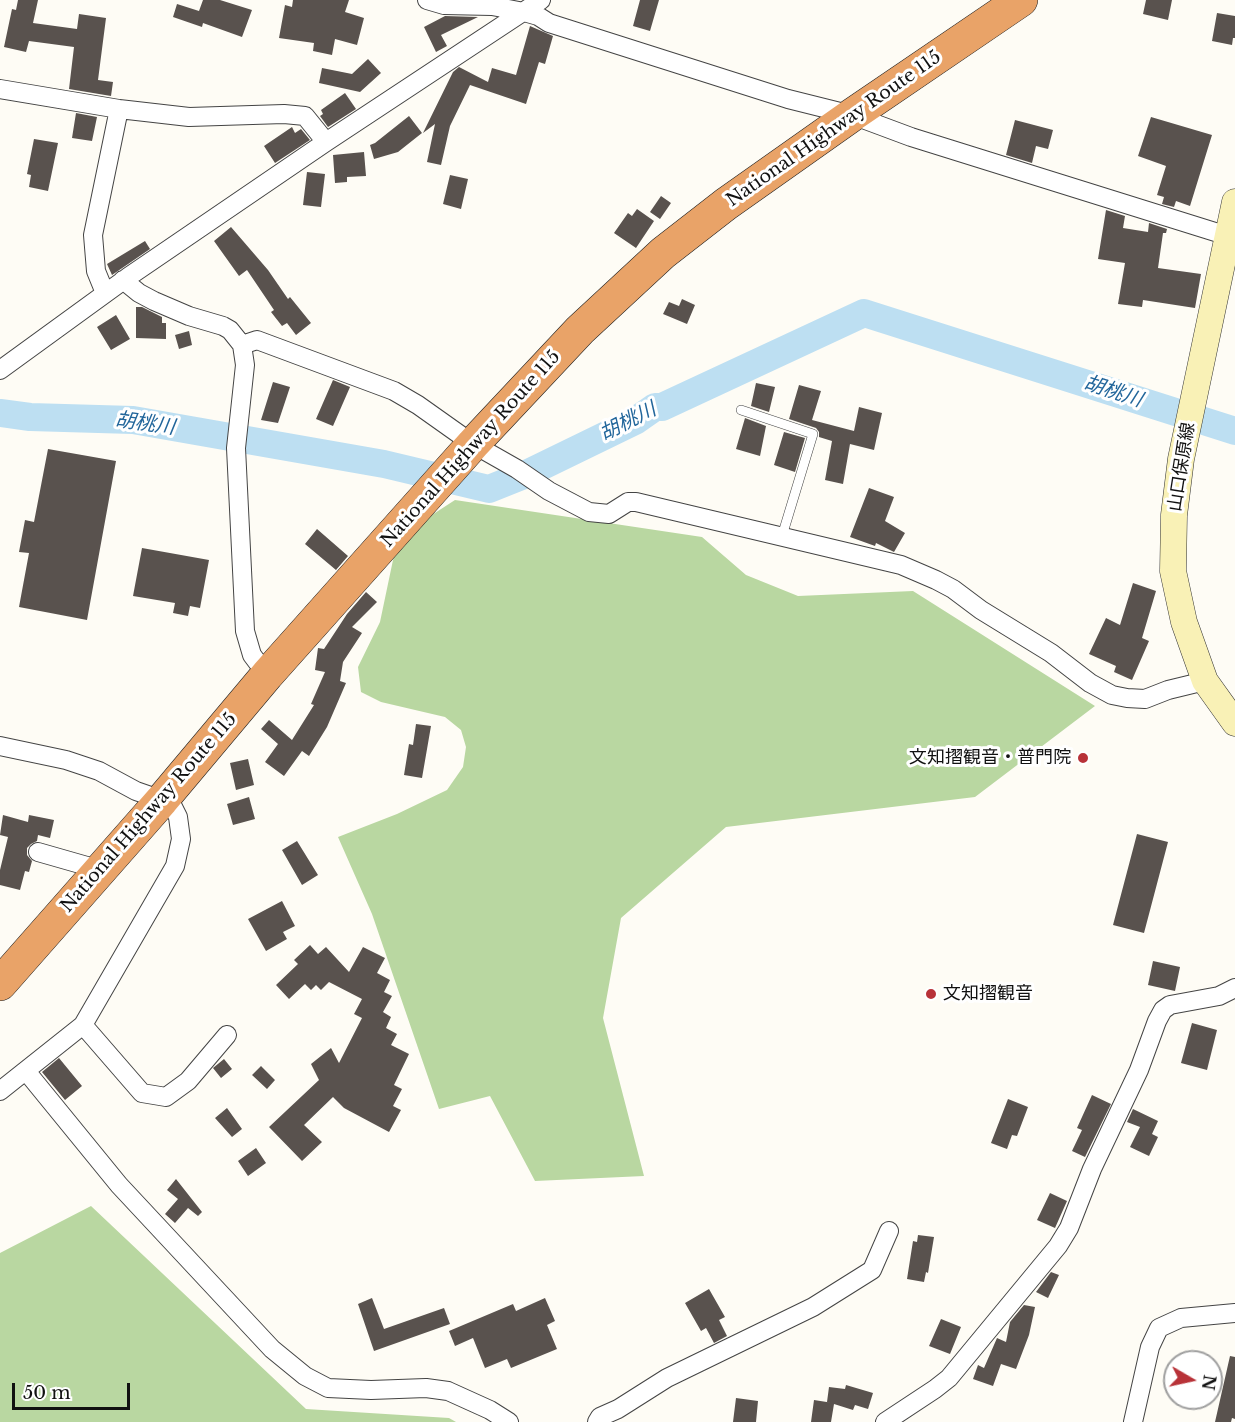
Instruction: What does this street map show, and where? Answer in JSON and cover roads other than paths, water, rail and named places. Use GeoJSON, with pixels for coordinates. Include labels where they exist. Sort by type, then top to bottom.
{"type":"FeatureCollection","features":[{"type":"Feature","properties":{"kind":"highway","name":"National Highway Route 115"},"geometry":{"type":"LineString","coordinates":[[0,984],[162,800],[267,675],[473,444],[580,330],[663,253],[726,204],[1021,0]]}},
{"type":"Feature","properties":{"kind":"main road","name":"山口保原線"},"geometry":{"type":"LineString","coordinates":[[1235,202],[1230,244],[1181,459],[1174,515],[1173,572],[1184,622],[1205,681],[1235,723]]}},
{"type":"Feature","properties":{"kind":"street"},"geometry":{"type":"LineString","coordinates":[[427,0],[444,5],[492,6],[538,16],[549,23],[788,99],[852,115],[1230,244]]}},
{"type":"Feature","properties":{"kind":"street"},"geometry":{"type":"LineString","coordinates":[[0,370],[123,280],[541,0]]}},
{"type":"Feature","properties":{"kind":"street"},"geometry":{"type":"LineString","coordinates":[[0,88],[119,109],[189,117],[302,116],[312,123],[326,142]]}},
{"type":"Feature","properties":{"kind":"street"},"geometry":{"type":"LineString","coordinates":[[105,293],[96,271],[93,235],[119,109]]}},
{"type":"Feature","properties":{"kind":"street"},"geometry":{"type":"LineString","coordinates":[[123,280],[154,301],[189,316],[223,326],[230,330],[242,345],[245,364],[236,448],[245,631],[252,655],[267,675]]}},
{"type":"Feature","properties":{"kind":"street"},"geometry":{"type":"LineString","coordinates":[[242,345],[257,340],[394,391],[473,444],[589,512],[609,514],[628,502],[636,502],[901,565],[936,580],[1051,653],[1090,683],[1112,695],[1145,699],[1168,690],[1205,681]]}},
{"type":"Feature","properties":{"kind":"street"},"geometry":{"type":"LineString","coordinates":[[0,746],[66,760],[99,771],[136,791],[162,800],[174,807],[181,839],[175,866],[83,1025],[0,1091]]}},
{"type":"Feature","properties":{"kind":"street"},"geometry":{"type":"LineString","coordinates":[[38,852],[101,870]]}},
{"type":"Feature","properties":{"kind":"street"},"geometry":{"type":"LineString","coordinates":[[885,1422],[949,1378],[1058,1246],[1069,1228],[1092,1170],[1139,1070],[1163,1010],[1170,1005],[1219,996],[1235,988]]}},
{"type":"Feature","properties":{"kind":"street"},"geometry":{"type":"LineString","coordinates":[[83,1025],[142,1093],[166,1097],[188,1081],[227,1035]]}},
{"type":"Feature","properties":{"kind":"street"},"geometry":{"type":"LineString","coordinates":[[26,1071],[119,1185],[272,1349],[305,1376],[328,1388],[364,1390],[426,1388],[447,1391],[490,1410],[508,1422]]}},
{"type":"Feature","properties":{"kind":"street"},"geometry":{"type":"LineString","coordinates":[[597,1422],[600,1417],[667,1378],[813,1307],[872,1270],[889,1231]]}},
{"type":"Feature","properties":{"kind":"street"},"geometry":{"type":"LineString","coordinates":[[1133,1422],[1150,1347],[1159,1328],[1180,1318],[1235,1313]]}},
{"type":"Feature","properties":{"kind":"lane"},"geometry":{"type":"LineString","coordinates":[[741,410],[813,434],[782,536]]}},
{"type":"Feature","properties":{"kind":"waterway","name":"胡桃川"},"geometry":{"type":"LineString","coordinates":[[0,413],[30,417],[133,420],[384,464],[489,489],[524,475],[635,421],[655,407],[662,407],[864,313],[1235,431]]}},
{"type":"Feature","properties":{"kind":"place","name":"文知摺観音・普門院"},"geometry":{"type":"Point","coordinates":[1083,758]}},
{"type":"Feature","properties":{"kind":"place","name":"文知摺観音"},"geometry":{"type":"Point","coordinates":[931,994]}}]}
